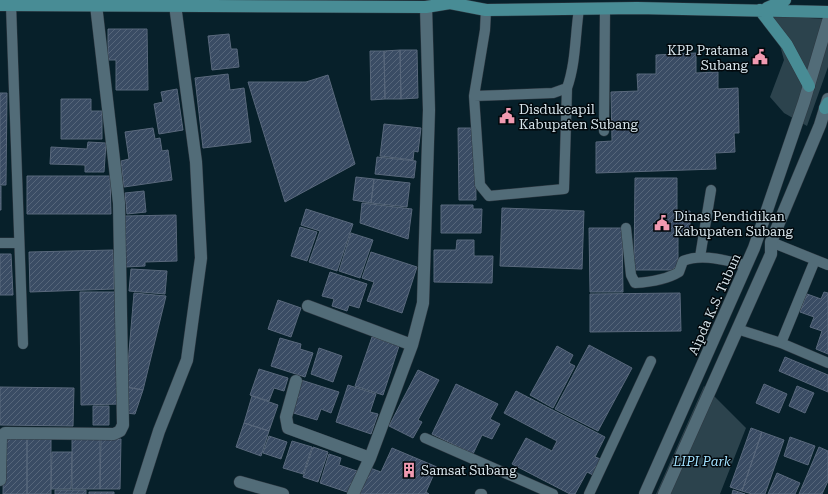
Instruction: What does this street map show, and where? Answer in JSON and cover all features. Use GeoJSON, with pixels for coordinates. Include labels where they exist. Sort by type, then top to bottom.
{"type":"FeatureCollection","features":[{"type":"Feature","properties":{"kind":"main road"},"geometry":{"type":"LineString","coordinates":[[761,10],[784,0]]}},
{"type":"Feature","properties":{"kind":"main road"},"geometry":{"type":"LineString","coordinates":[[5,5],[89,4],[426,7],[450,2],[486,10],[574,6],[605,8],[636,4],[828,12]]}},
{"type":"Feature","properties":{"kind":"main road"},"geometry":{"type":"LineString","coordinates":[[761,10],[787,45],[809,86]]}},
{"type":"Feature","properties":{"kind":"street"},"geometry":{"type":"LineString","coordinates":[[0,480],[1,437],[5,433],[114,434],[120,431],[123,425],[119,203],[89,4]]}},
{"type":"Feature","properties":{"kind":"street"},"geometry":{"type":"LineString","coordinates":[[139,494],[159,431],[187,360],[201,258],[196,162],[175,5]]}},
{"type":"Feature","properties":{"kind":"street"},"geometry":{"type":"LineString","coordinates":[[353,494],[370,458],[412,345],[423,303],[425,279],[429,110],[426,7]]}},
{"type":"Feature","properties":{"kind":"street","name":"Aipda K.S. Tubun"},"geometry":{"type":"LineString","coordinates":[[645,494],[754,248],[809,86],[826,26]]}},
{"type":"Feature","properties":{"kind":"street"},"geometry":{"type":"LineString","coordinates":[[664,494],[771,254],[771,242],[820,125],[827,103]]}},
{"type":"Feature","properties":{"kind":"street"},"geometry":{"type":"LineString","coordinates":[[308,306],[412,345]]}},
{"type":"Feature","properties":{"kind":"street"},"geometry":{"type":"LineString","coordinates":[[296,381],[286,417],[288,428],[370,458]]}},
{"type":"Feature","properties":{"kind":"street"},"geometry":{"type":"LineString","coordinates":[[240,482],[283,494]]}},
{"type":"Feature","properties":{"kind":"lane"},"geometry":{"type":"LineString","coordinates":[[5,5],[19,243],[22,344]]}},
{"type":"Feature","properties":{"kind":"lane"},"geometry":{"type":"LineString","coordinates":[[486,10],[485,30],[474,96],[480,185],[489,196],[564,189],[567,88],[572,73],[574,6]]}},
{"type":"Feature","properties":{"kind":"lane"},"geometry":{"type":"LineString","coordinates":[[604,131],[605,8]]}},
{"type":"Feature","properties":{"kind":"lane"},"geometry":{"type":"LineString","coordinates":[[474,96],[553,93],[567,88]]}},
{"type":"Feature","properties":{"kind":"lane"},"geometry":{"type":"LineString","coordinates":[[700,256],[711,190]]}},
{"type":"Feature","properties":{"kind":"lane"},"geometry":{"type":"LineString","coordinates":[[626,228],[631,275],[635,283],[653,282],[672,276],[679,272],[683,261],[700,256],[746,265]]}},
{"type":"Feature","properties":{"kind":"lane"},"geometry":{"type":"LineString","coordinates":[[771,242],[828,265]]}},
{"type":"Feature","properties":{"kind":"lane"},"geometry":{"type":"LineString","coordinates":[[0,243],[19,243]]}},
{"type":"Feature","properties":{"kind":"lane"},"geometry":{"type":"LineString","coordinates":[[781,343],[815,260]]}},
{"type":"Feature","properties":{"kind":"lane"},"geometry":{"type":"LineString","coordinates":[[737,329],[781,343],[828,363]]}},
{"type":"Feature","properties":{"kind":"lane"},"geometry":{"type":"LineString","coordinates":[[589,494],[651,361]]}},
{"type":"Feature","properties":{"kind":"lane"},"geometry":{"type":"LineString","coordinates":[[425,438],[553,494]]}},
{"type":"Feature","properties":{"kind":"green space"},"geometry":{"type":"Polygon","coordinates":[[[772,16],[828,19],[828,67],[807,126],[784,113],[770,97],[784,60],[772,16]]]}},
{"type":"Feature","properties":{"kind":"green space","name":"LIPI Park"},"geometry":{"type":"Polygon","coordinates":[[[704,386],[746,428],[720,494],[656,494],[704,386]]]}},
{"type":"Feature","properties":{"kind":"building"},"geometry":{"type":"Polygon","coordinates":[[[108,29],[147,29],[148,90],[116,90],[116,60],[108,60],[108,29]]]}},
{"type":"Feature","properties":{"kind":"building"},"geometry":{"type":"Polygon","coordinates":[[[229,34],[231,49],[237,49],[239,67],[212,70],[208,36],[229,34]]]}},
{"type":"Feature","properties":{"kind":"building"},"geometry":{"type":"Polygon","coordinates":[[[400,50],[417,50],[418,98],[401,99],[400,50]]]}},
{"type":"Feature","properties":{"kind":"building"},"geometry":{"type":"Polygon","coordinates":[[[400,50],[401,99],[385,99],[384,51],[400,50]]]}},
{"type":"Feature","properties":{"kind":"building"},"geometry":{"type":"Polygon","coordinates":[[[370,51],[384,51],[385,99],[371,100],[370,51]]]}},
{"type":"Feature","properties":{"kind":"building"},"geometry":{"type":"Polygon","coordinates":[[[696,53],[696,73],[718,72],[718,89],[738,88],[739,133],[734,133],[735,152],[715,153],[716,169],[596,173],[596,142],[612,141],[611,92],[638,91],[637,74],[656,74],[656,55],[696,53]]]}},
{"type":"Feature","properties":{"kind":"building"},"geometry":{"type":"Polygon","coordinates":[[[228,74],[230,90],[244,88],[251,142],[203,148],[195,78],[228,74]]]}},
{"type":"Feature","properties":{"kind":"building"},"geometry":{"type":"Polygon","coordinates":[[[328,75],[355,164],[285,202],[248,82],[306,82],[328,75]]]}},
{"type":"Feature","properties":{"kind":"building"},"geometry":{"type":"Polygon","coordinates":[[[177,89],[183,130],[159,134],[154,104],[163,102],[161,92],[177,89]]]}},
{"type":"Feature","properties":{"kind":"building"},"geometry":{"type":"Polygon","coordinates":[[[0,93],[7,93],[6,185],[0,185],[0,93]]]}},
{"type":"Feature","properties":{"kind":"building"},"geometry":{"type":"Polygon","coordinates":[[[61,99],[91,99],[91,111],[102,111],[102,139],[61,139],[61,99]]]}},
{"type":"Feature","properties":{"kind":"building"},"geometry":{"type":"Polygon","coordinates":[[[384,124],[421,128],[418,152],[414,151],[413,160],[380,156],[384,124]]]}},
{"type":"Feature","properties":{"kind":"building"},"geometry":{"type":"Polygon","coordinates":[[[153,128],[155,139],[160,138],[162,151],[168,150],[172,180],[124,187],[121,161],[129,159],[125,132],[153,128]]]}},
{"type":"Feature","properties":{"kind":"building"},"geometry":{"type":"Polygon","coordinates":[[[458,128],[475,128],[476,200],[459,200],[458,128]]]}},
{"type":"Feature","properties":{"kind":"building"},"geometry":{"type":"Polygon","coordinates":[[[88,142],[106,143],[104,172],[85,172],[85,165],[50,164],[51,147],[87,149],[88,142]]]}},
{"type":"Feature","properties":{"kind":"building"},"geometry":{"type":"Polygon","coordinates":[[[377,157],[416,161],[414,178],[375,174],[377,157]]]}},
{"type":"Feature","properties":{"kind":"building"},"geometry":{"type":"Polygon","coordinates":[[[27,176],[110,176],[111,214],[27,214],[27,176]]]}},
{"type":"Feature","properties":{"kind":"building"},"geometry":{"type":"Polygon","coordinates":[[[356,177],[374,179],[371,203],[353,200],[356,177]]]}},
{"type":"Feature","properties":{"kind":"building","name":"Dinas Pendidikan Kabupaten Subang"},"geometry":{"type":"Polygon","coordinates":[[[635,178],[677,178],[677,211],[690,211],[690,236],[678,236],[678,270],[634,270],[635,178]]]}},
{"type":"Feature","properties":{"kind":"building"},"geometry":{"type":"Polygon","coordinates":[[[374,179],[410,183],[407,207],[371,203],[374,179]]]}},
{"type":"Feature","properties":{"kind":"building"},"geometry":{"type":"Polygon","coordinates":[[[1,186],[1,210],[0,210],[1,186]]]}},
{"type":"Feature","properties":{"kind":"building"},"geometry":{"type":"Polygon","coordinates":[[[144,191],[146,212],[127,214],[125,193],[144,191]]]}},
{"type":"Feature","properties":{"kind":"building"},"geometry":{"type":"Polygon","coordinates":[[[362,203],[412,209],[408,239],[360,223],[362,203]]]}},
{"type":"Feature","properties":{"kind":"building"},"geometry":{"type":"Polygon","coordinates":[[[441,205],[473,205],[473,209],[482,209],[481,233],[441,233],[441,205]]]}},
{"type":"Feature","properties":{"kind":"building"},"geometry":{"type":"Polygon","coordinates":[[[502,208],[584,211],[582,269],[500,266],[502,208]]]}},
{"type":"Feature","properties":{"kind":"building"},"geometry":{"type":"Polygon","coordinates":[[[306,209],[353,224],[337,271],[309,262],[320,231],[301,225],[306,209]]]}},
{"type":"Feature","properties":{"kind":"building"},"geometry":{"type":"Polygon","coordinates":[[[176,215],[177,261],[145,262],[145,266],[125,267],[124,216],[176,215]]]}},
{"type":"Feature","properties":{"kind":"building"},"geometry":{"type":"Polygon","coordinates":[[[300,227],[317,232],[307,261],[291,256],[300,227]]]}},
{"type":"Feature","properties":{"kind":"building"},"geometry":{"type":"Polygon","coordinates":[[[589,228],[622,228],[623,292],[590,292],[589,228]]]}},
{"type":"Feature","properties":{"kind":"building"},"geometry":{"type":"Polygon","coordinates":[[[351,233],[373,240],[360,278],[339,271],[351,233]]]}},
{"type":"Feature","properties":{"kind":"building"},"geometry":{"type":"Polygon","coordinates":[[[457,240],[474,240],[474,256],[493,256],[492,283],[434,282],[434,250],[456,250],[457,240]]]}},
{"type":"Feature","properties":{"kind":"building"},"geometry":{"type":"Polygon","coordinates":[[[113,250],[114,289],[30,292],[29,252],[113,250]]]}},
{"type":"Feature","properties":{"kind":"building"},"geometry":{"type":"Polygon","coordinates":[[[371,252],[417,267],[402,313],[367,301],[374,282],[362,278],[371,252]]]}},
{"type":"Feature","properties":{"kind":"building"},"geometry":{"type":"Polygon","coordinates":[[[0,254],[11,254],[13,295],[0,295],[0,254]]]}},
{"type":"Feature","properties":{"kind":"building"},"geometry":{"type":"Polygon","coordinates":[[[131,269],[167,271],[165,294],[129,291],[131,269]]]}},
{"type":"Feature","properties":{"kind":"building"},"geometry":{"type":"Polygon","coordinates":[[[330,272],[367,284],[359,308],[349,305],[347,311],[332,306],[334,299],[322,296],[330,272]]]}},
{"type":"Feature","properties":{"kind":"building"},"geometry":{"type":"Polygon","coordinates":[[[80,292],[118,292],[120,404],[81,405],[80,292]]]}},
{"type":"Feature","properties":{"kind":"building"},"geometry":{"type":"Polygon","coordinates":[[[824,292],[828,293],[828,354],[816,349],[822,331],[810,327],[814,317],[800,312],[807,294],[821,299],[824,292]]]}},
{"type":"Feature","properties":{"kind":"building"},"geometry":{"type":"Polygon","coordinates":[[[134,293],[166,296],[143,390],[126,387],[134,293]]]}},
{"type":"Feature","properties":{"kind":"building"},"geometry":{"type":"Polygon","coordinates":[[[680,293],[681,331],[590,332],[590,294],[680,293]]]}},
{"type":"Feature","properties":{"kind":"building"},"geometry":{"type":"Polygon","coordinates":[[[278,300],[301,308],[291,337],[268,329],[278,300]]]}},
{"type":"Feature","properties":{"kind":"building"},"geometry":{"type":"Polygon","coordinates":[[[372,337],[399,346],[383,395],[355,386],[372,337]]]}},
{"type":"Feature","properties":{"kind":"building"},"geometry":{"type":"Polygon","coordinates":[[[280,338],[301,344],[300,349],[313,353],[305,377],[271,366],[280,338]]]}},
{"type":"Feature","properties":{"kind":"building"},"geometry":{"type":"Polygon","coordinates":[[[589,345],[632,368],[598,431],[555,409],[589,345]]]}},
{"type":"Feature","properties":{"kind":"building"},"geometry":{"type":"Polygon","coordinates":[[[557,346],[573,355],[569,363],[575,366],[553,408],[530,395],[557,346]]]}},
{"type":"Feature","properties":{"kind":"building"},"geometry":{"type":"Polygon","coordinates":[[[319,348],[342,356],[333,382],[311,374],[319,348]]]}},
{"type":"Feature","properties":{"kind":"building"},"geometry":{"type":"Polygon","coordinates":[[[785,357],[828,375],[828,392],[779,371],[785,357]]]}},
{"type":"Feature","properties":{"kind":"building"},"geometry":{"type":"Polygon","coordinates":[[[259,369],[288,378],[284,391],[274,388],[269,401],[250,395],[259,369]]]}},
{"type":"Feature","properties":{"kind":"building"},"geometry":{"type":"Polygon","coordinates":[[[418,370],[439,380],[418,420],[422,422],[413,438],[389,426],[418,370]]]}},
{"type":"Feature","properties":{"kind":"building"},"geometry":{"type":"Polygon","coordinates":[[[301,380],[339,392],[331,413],[321,409],[317,420],[290,412],[301,380]]]}},
{"type":"Feature","properties":{"kind":"building"},"geometry":{"type":"Polygon","coordinates":[[[456,384],[498,404],[490,419],[500,424],[492,439],[482,435],[473,454],[432,434],[456,384]]]}},
{"type":"Feature","properties":{"kind":"building"},"geometry":{"type":"Polygon","coordinates":[[[764,384],[787,394],[779,413],[756,403],[764,384]]]}},
{"type":"Feature","properties":{"kind":"building"},"geometry":{"type":"Polygon","coordinates":[[[348,385],[376,394],[370,412],[378,414],[371,434],[336,422],[348,385]]]}},
{"type":"Feature","properties":{"kind":"building"},"geometry":{"type":"Polygon","coordinates":[[[797,386],[814,393],[805,413],[789,406],[797,386]]]}},
{"type":"Feature","properties":{"kind":"building"},"geometry":{"type":"Polygon","coordinates":[[[0,387],[74,388],[73,426],[0,425],[0,387]]]}},
{"type":"Feature","properties":{"kind":"building"},"geometry":{"type":"Polygon","coordinates":[[[126,387],[143,390],[135,414],[125,413],[126,387]]]}},
{"type":"Feature","properties":{"kind":"building"},"geometry":{"type":"Polygon","coordinates":[[[516,391],[605,437],[595,457],[601,459],[593,475],[587,472],[575,494],[570,494],[512,464],[526,438],[552,451],[557,441],[504,413],[516,391]]]}},
{"type":"Feature","properties":{"kind":"building"},"geometry":{"type":"Polygon","coordinates":[[[252,396],[278,405],[269,431],[244,423],[252,396]]]}},
{"type":"Feature","properties":{"kind":"building"},"geometry":{"type":"Polygon","coordinates":[[[93,406],[109,406],[109,425],[93,425],[93,406]]]}},
{"type":"Feature","properties":{"kind":"building"},"geometry":{"type":"Polygon","coordinates":[[[244,423],[269,431],[261,456],[236,447],[244,423]]]}},
{"type":"Feature","properties":{"kind":"building"},"geometry":{"type":"Polygon","coordinates":[[[751,428],[762,432],[742,491],[730,487],[751,428]]]}},
{"type":"Feature","properties":{"kind":"building"},"geometry":{"type":"Polygon","coordinates":[[[762,432],[784,440],[765,494],[752,494],[742,491],[762,432]]]}},
{"type":"Feature","properties":{"kind":"building"},"geometry":{"type":"Polygon","coordinates":[[[4,436],[27,436],[27,494],[3,494],[4,436]]]}},
{"type":"Feature","properties":{"kind":"building"},"geometry":{"type":"Polygon","coordinates":[[[27,436],[51,436],[51,494],[27,494],[27,436]]]}},
{"type":"Feature","properties":{"kind":"building"},"geometry":{"type":"Polygon","coordinates":[[[269,436],[287,442],[281,459],[263,453],[269,436]]]}},
{"type":"Feature","properties":{"kind":"building"},"geometry":{"type":"Polygon","coordinates":[[[790,437],[815,446],[808,465],[784,456],[790,437]]]}},
{"type":"Feature","properties":{"kind":"building"},"geometry":{"type":"Polygon","coordinates":[[[72,438],[100,438],[100,489],[72,489],[72,438]]]}},
{"type":"Feature","properties":{"kind":"building"},"geometry":{"type":"Polygon","coordinates":[[[101,439],[121,439],[120,489],[100,489],[101,439]]]}},
{"type":"Feature","properties":{"kind":"building"},"geometry":{"type":"Polygon","coordinates":[[[292,441],[312,447],[303,474],[283,468],[292,441]]]}},
{"type":"Feature","properties":{"kind":"building"},"geometry":{"type":"Polygon","coordinates":[[[313,447],[328,452],[318,482],[303,477],[313,447]]]}},
{"type":"Feature","properties":{"kind":"building"},"geometry":{"type":"Polygon","coordinates":[[[819,447],[828,451],[828,481],[822,494],[799,494],[819,447]]]}},
{"type":"Feature","properties":{"kind":"building","name":"Samsat Subang"},"geometry":{"type":"Polygon","coordinates":[[[392,448],[437,467],[426,492],[429,494],[358,494],[370,468],[381,472],[392,448]]]}},
{"type":"Feature","properties":{"kind":"building"},"geometry":{"type":"Polygon","coordinates":[[[52,452],[72,452],[71,489],[51,489],[52,452]]]}},
{"type":"Feature","properties":{"kind":"building"},"geometry":{"type":"Polygon","coordinates":[[[329,454],[341,458],[339,465],[357,471],[350,493],[320,483],[329,454]]]}},
{"type":"Feature","properties":{"kind":"building"},"geometry":{"type":"Polygon","coordinates":[[[777,473],[800,483],[795,494],[768,494],[777,473]]]}},
{"type":"Feature","properties":{"kind":"building"},"geometry":{"type":"Polygon","coordinates":[[[55,490],[86,490],[86,494],[55,494],[55,490]]]}},
{"type":"Feature","properties":{"kind":"building"},"geometry":{"type":"Polygon","coordinates":[[[733,490],[745,494],[732,494],[733,490]]]}},
{"type":"Feature","properties":{"kind":"building"},"geometry":{"type":"Polygon","coordinates":[[[89,492],[114,492],[114,494],[89,494],[89,492]]]}},
{"type":"Feature","properties":{"kind":"place","name":"KPP Pratama Subang"},"geometry":{"type":"Point","coordinates":[760,57]}},
{"type":"Feature","properties":{"kind":"place","name":"Disdukcapil Kabupaten Subang"},"geometry":{"type":"Point","coordinates":[507,116]}},
{"type":"Feature","properties":{"kind":"place","name":"Dinas Pendidikan Kabupaten Subang"},"geometry":{"type":"Point","coordinates":[662,223]}},
{"type":"Feature","properties":{"kind":"place","name":"Samsat Subang"},"geometry":{"type":"Point","coordinates":[409,470]}}]}
